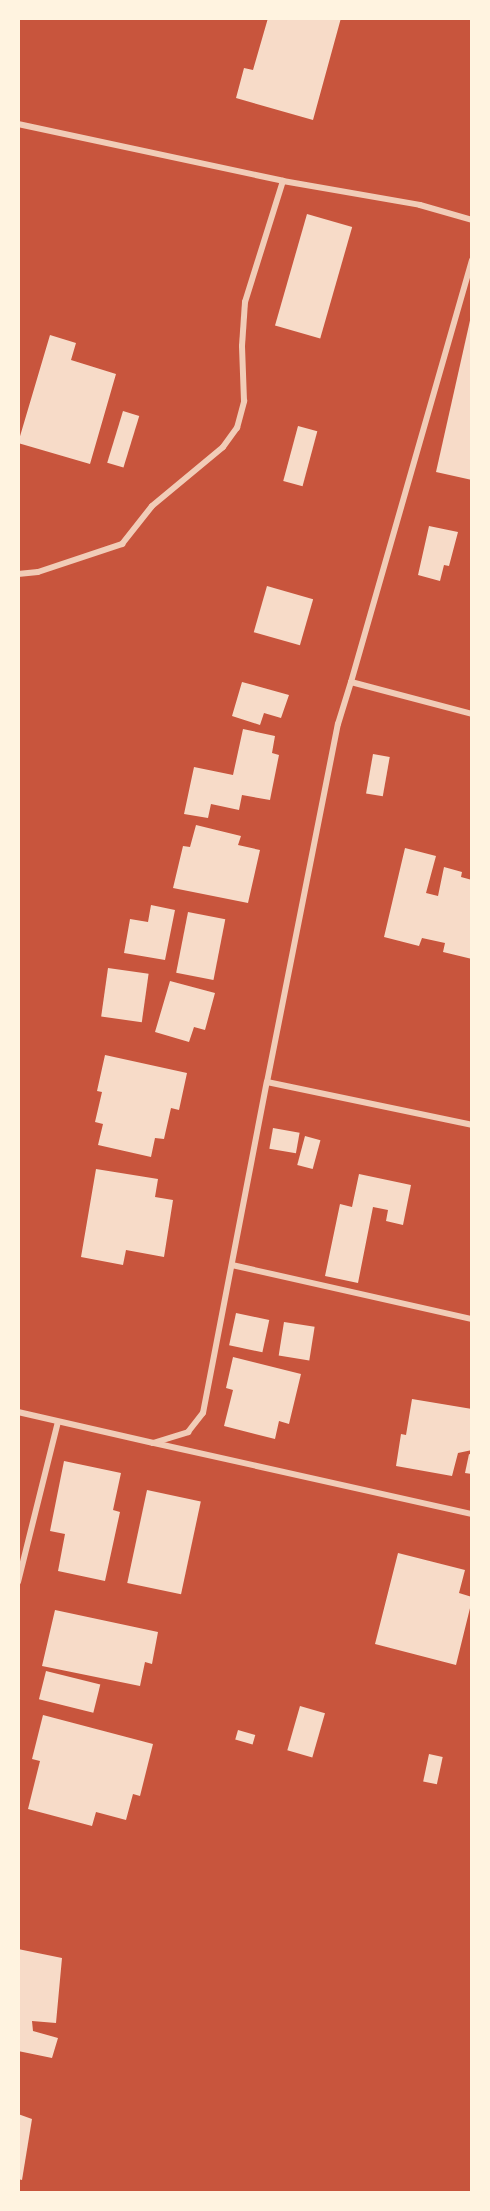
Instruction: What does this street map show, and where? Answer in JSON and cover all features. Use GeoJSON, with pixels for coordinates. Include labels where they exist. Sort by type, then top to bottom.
{"type":"FeatureCollection","features":[{"type":"Feature","properties":{"kind":"street"},"geometry":{"type":"LineString","coordinates":[[18,124],[283,182],[420,205],[472,220]]}},
{"type":"Feature","properties":{"kind":"street"},"geometry":{"type":"LineString","coordinates":[[18,574],[38,572],[122,544],[152,506],[223,447],[237,428],[244,401],[242,346],[245,302],[283,182]]}},
{"type":"Feature","properties":{"kind":"street"},"geometry":{"type":"LineString","coordinates":[[153,1443],[188,1432],[203,1413],[338,724],[472,260]]}},
{"type":"Feature","properties":{"kind":"street"},"geometry":{"type":"LineString","coordinates":[[351,682],[472,714]]}},
{"type":"Feature","properties":{"kind":"street"},"geometry":{"type":"LineString","coordinates":[[267,1082],[472,1125]]}},
{"type":"Feature","properties":{"kind":"street"},"geometry":{"type":"LineString","coordinates":[[232,1265],[472,1318]]}},
{"type":"Feature","properties":{"kind":"street"},"geometry":{"type":"LineString","coordinates":[[18,1412],[472,1514]]}},
{"type":"Feature","properties":{"kind":"street"},"geometry":{"type":"LineString","coordinates":[[18,1582],[58,1422]]}},
{"type":"Feature","properties":{"kind":"building"},"geometry":{"type":"Polygon","coordinates":[[[268,18],[341,18],[313,120],[236,98],[244,68],[253,70],[268,18]]]}},
{"type":"Feature","properties":{"kind":"building"},"geometry":{"type":"Polygon","coordinates":[[[307,214],[352,227],[320,338],[275,326],[307,214]]]}},
{"type":"Feature","properties":{"kind":"building"},"geometry":{"type":"Polygon","coordinates":[[[472,316],[472,480],[436,472],[472,316]]]}},
{"type":"Feature","properties":{"kind":"building"},"geometry":{"type":"Polygon","coordinates":[[[50,335],[76,343],[71,360],[116,374],[90,464],[18,443],[50,335]]]}},
{"type":"Feature","properties":{"kind":"building"},"geometry":{"type":"Polygon","coordinates":[[[123,411],[139,416],[123,468],[107,463],[123,411]]]}},
{"type":"Feature","properties":{"kind":"building"},"geometry":{"type":"Polygon","coordinates":[[[298,426],[317,431],[303,486],[283,481],[298,426]]]}},
{"type":"Feature","properties":{"kind":"building"},"geometry":{"type":"Polygon","coordinates":[[[429,526],[458,532],[449,566],[444,565],[440,581],[418,575],[429,526]]]}},
{"type":"Feature","properties":{"kind":"building"},"geometry":{"type":"Polygon","coordinates":[[[267,586],[313,599],[300,645],[254,632],[267,586]]]}},
{"type":"Feature","properties":{"kind":"building"},"geometry":{"type":"Polygon","coordinates":[[[242,682],[289,695],[281,718],[264,713],[260,725],[232,716],[242,682]]]}},
{"type":"Feature","properties":{"kind":"building"},"geometry":{"type":"Polygon","coordinates":[[[243,729],[275,736],[272,753],[279,755],[270,800],[242,795],[239,810],[211,804],[208,818],[184,814],[194,767],[233,775],[243,729]]]}},
{"type":"Feature","properties":{"kind":"building"},"geometry":{"type":"Polygon","coordinates":[[[373,754],[390,757],[383,796],[366,793],[373,754]]]}},
{"type":"Feature","properties":{"kind":"building"},"geometry":{"type":"Polygon","coordinates":[[[196,825],[241,836],[238,845],[260,850],[248,903],[173,888],[183,846],[190,847],[196,825]]]}},
{"type":"Feature","properties":{"kind":"building"},"geometry":{"type":"Polygon","coordinates":[[[405,848],[436,856],[426,893],[438,896],[444,867],[462,872],[461,877],[472,880],[472,959],[443,952],[445,943],[422,938],[419,946],[384,937],[405,848]]]}},
{"type":"Feature","properties":{"kind":"building"},"geometry":{"type":"Polygon","coordinates":[[[151,905],[175,910],[165,960],[124,953],[130,919],[148,922],[151,905]]]}},
{"type":"Feature","properties":{"kind":"building"},"geometry":{"type":"Polygon","coordinates":[[[188,912],[225,919],[213,980],[176,973],[188,912]]]}},
{"type":"Feature","properties":{"kind":"building"},"geometry":{"type":"Polygon","coordinates":[[[108,968],[149,974],[142,1022],[101,1017],[108,968]]]}},
{"type":"Feature","properties":{"kind":"building"},"geometry":{"type":"Polygon","coordinates":[[[170,981],[215,993],[205,1030],[194,1027],[189,1042],[155,1032],[170,981]]]}},
{"type":"Feature","properties":{"kind":"building"},"geometry":{"type":"Polygon","coordinates":[[[105,1055],[187,1073],[179,1110],[171,1108],[164,1139],[155,1138],[151,1157],[98,1145],[103,1124],[95,1122],[102,1092],[97,1091],[105,1055]]]}},
{"type":"Feature","properties":{"kind":"building"},"geometry":{"type":"Polygon","coordinates":[[[273,1128],[300,1133],[296,1153],[269,1149],[273,1128]]]}},
{"type":"Feature","properties":{"kind":"building"},"geometry":{"type":"Polygon","coordinates":[[[305,1136],[320,1140],[313,1169],[297,1165],[305,1136]]]}},
{"type":"Feature","properties":{"kind":"building"},"geometry":{"type":"Polygon","coordinates":[[[96,1169],[158,1179],[155,1197],[173,1200],[164,1257],[126,1250],[123,1265],[81,1257],[96,1169]]]}},
{"type":"Feature","properties":{"kind":"building"},"geometry":{"type":"Polygon","coordinates":[[[359,1174],[411,1185],[403,1225],[386,1221],[388,1210],[373,1207],[358,1283],[325,1276],[340,1204],[352,1207],[359,1174]]]}},
{"type":"Feature","properties":{"kind":"building"},"geometry":{"type":"Polygon","coordinates":[[[236,1313],[269,1320],[262,1352],[229,1345],[236,1313]]]}},
{"type":"Feature","properties":{"kind":"building"},"geometry":{"type":"Polygon","coordinates":[[[284,1322],[315,1327],[309,1360],[279,1356],[284,1322]]]}},
{"type":"Feature","properties":{"kind":"building"},"geometry":{"type":"Polygon","coordinates":[[[233,1357],[301,1374],[289,1424],[279,1421],[275,1439],[224,1426],[233,1390],[226,1388],[233,1357]]]}},
{"type":"Feature","properties":{"kind":"building"},"geometry":{"type":"Polygon","coordinates":[[[412,1399],[472,1409],[472,1450],[458,1453],[452,1476],[396,1466],[401,1434],[406,1435],[412,1399]]]}},
{"type":"Feature","properties":{"kind":"building"},"geometry":{"type":"Polygon","coordinates":[[[469,1454],[472,1455],[472,1474],[465,1473],[469,1454]]]}},
{"type":"Feature","properties":{"kind":"building"},"geometry":{"type":"Polygon","coordinates":[[[64,1461],[121,1473],[113,1510],[120,1512],[105,1581],[58,1571],[65,1534],[50,1531],[64,1461]]]}},
{"type":"Feature","properties":{"kind":"building"},"geometry":{"type":"Polygon","coordinates":[[[147,1490],[201,1501],[181,1594],[127,1583],[147,1490]]]}},
{"type":"Feature","properties":{"kind":"building"},"geometry":{"type":"Polygon","coordinates":[[[398,1553],[465,1570],[459,1593],[472,1597],[472,1600],[456,1665],[375,1644],[398,1553]]]}},
{"type":"Feature","properties":{"kind":"building"},"geometry":{"type":"Polygon","coordinates":[[[55,1610],[158,1632],[152,1664],[145,1662],[140,1686],[42,1666],[55,1610]]]}},
{"type":"Feature","properties":{"kind":"building"},"geometry":{"type":"Polygon","coordinates":[[[46,1671],[100,1685],[93,1713],[39,1699],[46,1671]]]}},
{"type":"Feature","properties":{"kind":"building"},"geometry":{"type":"Polygon","coordinates":[[[300,1706],[325,1713],[312,1757],[287,1750],[300,1706]]]}},
{"type":"Feature","properties":{"kind":"building"},"geometry":{"type":"Polygon","coordinates":[[[43,1715],[153,1744],[140,1796],[133,1794],[126,1820],[96,1812],[92,1826],[28,1809],[40,1761],[32,1759],[43,1715]]]}},
{"type":"Feature","properties":{"kind":"building"},"geometry":{"type":"Polygon","coordinates":[[[238,1730],[255,1735],[253,1745],[235,1740],[238,1730]]]}},
{"type":"Feature","properties":{"kind":"building"},"geometry":{"type":"Polygon","coordinates":[[[429,1754],[443,1757],[437,1784],[423,1781],[429,1754]]]}},
{"type":"Feature","properties":{"kind":"building"},"geometry":{"type":"Polygon","coordinates":[[[18,1949],[62,1958],[56,2023],[32,2021],[33,2031],[58,2038],[52,2058],[18,2051],[18,1949]]]}},
{"type":"Feature","properties":{"kind":"building"},"geometry":{"type":"Polygon","coordinates":[[[18,2114],[32,2119],[22,2180],[18,2179],[18,2114]]]}}]}
